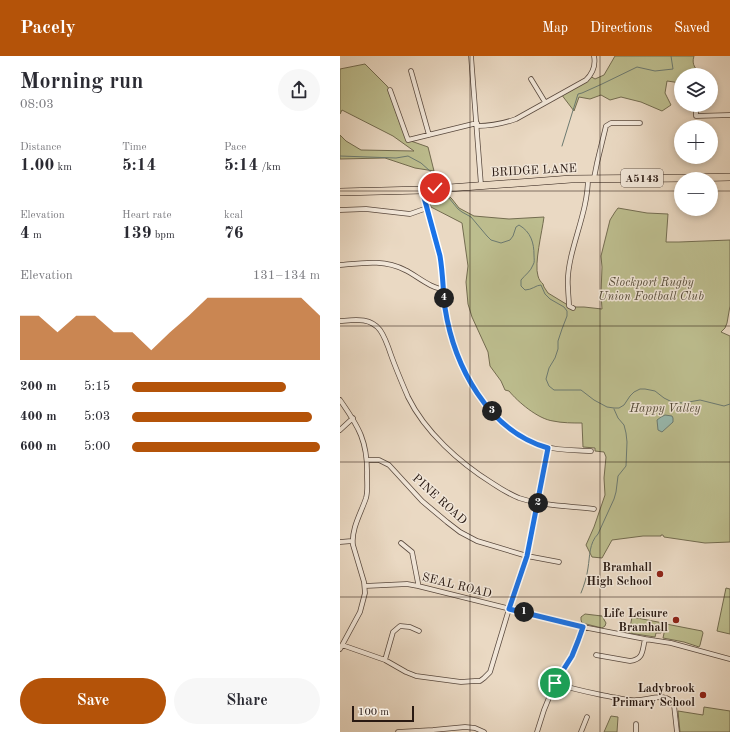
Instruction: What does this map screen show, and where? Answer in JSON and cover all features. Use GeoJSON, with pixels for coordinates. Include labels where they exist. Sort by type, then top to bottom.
{"type":"FeatureCollection","features":[{"type":"Feature","properties":{"kind":"main road","name":"BRIDGE LANE"},"geometry":{"type":"LineString","coordinates":[[340,192],[422,190],[591,178],[730,177]]}},
{"type":"Feature","properties":{"kind":"street"},"geometry":{"type":"LineString","coordinates":[[471,56],[481,185]]}},
{"type":"Feature","properties":{"kind":"street"},"geometry":{"type":"LineString","coordinates":[[390,90],[408,140],[477,124],[492,126],[504,124],[516,119],[586,80],[591,75],[595,65],[594,56]]}},
{"type":"Feature","properties":{"kind":"street"},"geometry":{"type":"LineString","coordinates":[[411,71],[429,134]]}},
{"type":"Feature","properties":{"kind":"street"},"geometry":{"type":"LineString","coordinates":[[531,79],[545,102]]}},
{"type":"Feature","properties":{"kind":"street"},"geometry":{"type":"LineString","coordinates":[[696,112],[696,116],[730,115]]}},
{"type":"Feature","properties":{"kind":"street"},"geometry":{"type":"LineString","coordinates":[[572,308],[569,306],[568,286],[572,251],[588,187],[597,163],[606,126],[611,123],[640,123]]}},
{"type":"Feature","properties":{"kind":"street"},"geometry":{"type":"LineString","coordinates":[[422,190],[440,256],[447,319],[456,351],[464,370],[481,397],[492,412],[515,432],[528,440],[548,448],[591,451]]}},
{"type":"Feature","properties":{"kind":"street"},"geometry":{"type":"LineString","coordinates":[[340,210],[366,209],[410,214],[427,208]]}},
{"type":"Feature","properties":{"kind":"street"},"geometry":{"type":"LineString","coordinates":[[340,265],[375,262],[384,263],[405,270],[439,289],[444,289]]}},
{"type":"Feature","properties":{"kind":"street"},"geometry":{"type":"LineString","coordinates":[[340,321],[367,321],[380,329],[387,343],[408,398],[418,414],[429,429],[445,446],[482,477],[511,495],[538,503],[594,509]]}},
{"type":"Feature","properties":{"kind":"street"},"geometry":{"type":"LineString","coordinates":[[340,400],[353,418],[362,437],[367,460],[366,496],[355,527],[352,541],[365,586],[365,593],[360,612],[341,647],[385,660],[416,676],[461,682],[480,680],[490,672],[527,556],[548,448]]}},
{"type":"Feature","properties":{"kind":"street"},"geometry":{"type":"LineString","coordinates":[[340,430],[353,418]]}},
{"type":"Feature","properties":{"kind":"street","name":"PINE ROAD"},"geometry":{"type":"LineString","coordinates":[[367,460],[379,460],[389,465],[422,500],[460,532],[477,541],[527,556],[559,562]]}},
{"type":"Feature","properties":{"kind":"street"},"geometry":{"type":"LineString","coordinates":[[340,542],[352,541]]}},
{"type":"Feature","properties":{"kind":"street"},"geometry":{"type":"LineString","coordinates":[[401,543],[412,552],[418,586]]}},
{"type":"Feature","properties":{"kind":"street","name":"SEAL ROAD"},"geometry":{"type":"LineString","coordinates":[[365,586],[407,584],[418,586],[583,627],[645,640],[671,643],[730,659]]}},
{"type":"Feature","properties":{"kind":"street"},"geometry":{"type":"LineString","coordinates":[[385,660],[393,632],[400,626],[410,627],[419,631]]}},
{"type":"Feature","properties":{"kind":"street"},"geometry":{"type":"LineString","coordinates":[[537,732],[555,683],[572,656],[583,627]]}},
{"type":"Feature","properties":{"kind":"street"},"geometry":{"type":"LineString","coordinates":[[596,655],[635,661],[641,656],[645,640]]}},
{"type":"Feature","properties":{"kind":"street"},"geometry":{"type":"LineString","coordinates":[[555,683],[586,692],[629,700],[664,697],[669,699],[674,705],[676,732]]}},
{"type":"Feature","properties":{"kind":"street"},"geometry":{"type":"LineString","coordinates":[[581,732],[587,717]]}},
{"type":"Feature","properties":{"kind":"street"},"geometry":{"type":"LineString","coordinates":[[636,724],[636,732]]}},
{"type":"Feature","properties":{"kind":"street"},"geometry":{"type":"LineString","coordinates":[[398,732],[465,727],[475,728],[484,732]]}},
{"type":"Feature","properties":{"kind":"green space"},"geometry":{"type":"Polygon","coordinates":[[[615,56],[694,56],[693,62],[696,68],[674,68],[674,82],[667,81],[665,93],[671,105],[662,111],[641,102],[621,97],[610,100],[601,95],[590,99],[579,97],[574,111],[561,94],[590,76],[595,79],[604,75],[615,56]]]}},
{"type":"Feature","properties":{"kind":"green space"},"geometry":{"type":"Polygon","coordinates":[[[365,64],[390,90],[408,140],[428,147],[434,171],[415,168],[385,158],[340,159],[340,135],[346,141],[361,150],[414,151],[393,136],[342,110],[340,114],[340,69],[365,64]]]}},
{"type":"Feature","properties":{"kind":"green space","name":"Happy Valley"},"geometry":{"type":"Polygon","coordinates":[[[446,193],[459,208],[474,216],[509,219],[544,217],[537,264],[538,277],[548,293],[571,307],[602,309],[601,256],[610,220],[618,208],[647,213],[668,214],[666,242],[730,240],[730,306],[727,323],[721,332],[730,336],[730,542],[705,543],[664,537],[663,535],[643,536],[612,540],[602,558],[592,557],[586,545],[605,495],[604,478],[606,457],[604,452],[595,451],[595,448],[583,447],[582,423],[547,420],[535,414],[509,391],[505,390],[501,381],[490,366],[488,352],[472,317],[468,304],[466,282],[468,266],[462,223],[431,207],[429,200],[434,195],[446,193]]]}},
{"type":"Feature","properties":{"kind":"green space"},"geometry":{"type":"Polygon","coordinates":[[[726,588],[730,589],[730,634],[717,631],[726,588]]]}},
{"type":"Feature","properties":{"kind":"green space"},"geometry":{"type":"Polygon","coordinates":[[[585,614],[602,616],[606,623],[605,626],[602,628],[582,623],[581,617],[585,614]]]}},
{"type":"Feature","properties":{"kind":"green space"},"geometry":{"type":"Polygon","coordinates":[[[632,617],[663,623],[661,633],[656,633],[655,637],[629,633],[632,617]]]}},
{"type":"Feature","properties":{"kind":"green space"},"geometry":{"type":"Polygon","coordinates":[[[666,624],[702,631],[703,633],[699,647],[684,642],[663,638],[666,624]]]}},
{"type":"Feature","properties":{"kind":"green space"},"geometry":{"type":"Polygon","coordinates":[[[704,707],[730,711],[730,732],[680,732],[678,711],[703,715],[704,707]]]}},
{"type":"Feature","properties":{"kind":"green space"},"geometry":{"type":"Polygon","coordinates":[[[611,716],[618,717],[617,732],[604,732],[611,716]]]}},
{"type":"Feature","properties":{"kind":"water"},"geometry":{"type":"Polygon","coordinates":[[[665,415],[672,416],[673,422],[662,432],[658,430],[657,420],[665,415]]]}},
{"type":"Feature","properties":{"kind":"waterway"},"geometry":{"type":"LineString","coordinates":[[562,146],[578,94],[637,67],[655,71],[673,69],[671,56]]}},
{"type":"Feature","properties":{"kind":"waterway"},"geometry":{"type":"LineString","coordinates":[[340,156],[396,158],[408,156],[421,163],[430,171],[440,186]]}},
{"type":"Feature","properties":{"kind":"waterway"},"geometry":{"type":"LineString","coordinates":[[444,192],[458,209],[471,217],[491,240],[501,243],[510,240],[516,227],[519,225],[529,234],[533,246],[534,264],[521,280],[521,286],[525,290],[541,285],[545,294],[550,299],[564,307],[567,311],[567,316],[558,341],[558,349],[549,368],[546,379],[549,386],[554,390],[581,390],[594,400],[607,407],[614,408],[619,408],[624,405],[630,396],[640,389],[655,391],[672,402],[683,403],[700,400],[724,406],[730,404]]}},
{"type":"Feature","properties":{"kind":"waterway"},"geometry":{"type":"LineString","coordinates":[[581,593],[587,574],[591,546],[614,499],[618,476],[626,466],[626,433],[624,425],[618,418],[614,409]]}},
{"type":"Feature","properties":{"kind":"place","name":"Bramhall High School"},"geometry":{"type":"Point","coordinates":[660,574]}},
{"type":"Feature","properties":{"kind":"place","name":"Life Leisure Bramhall"},"geometry":{"type":"Point","coordinates":[676,620]}},
{"type":"Feature","properties":{"kind":"place","name":"Ladybrook Primary School"},"geometry":{"type":"Point","coordinates":[703,695]}},
{"type":"Feature","properties":{"kind":"route"},"geometry":{"type":"LineString","coordinates":[[435,188],[422,190],[423,198],[440,256],[447,319],[460,362],[466,375],[489,408],[498,418],[515,432],[548,448],[527,556],[509,609],[583,627],[572,656],[555,683]]}},
{"type":"Feature","properties":{"kind":"park label","name":"Stockport Rugby Union Football Club"},"geometry":{"type":"Point","coordinates":[651,289]}}]}
